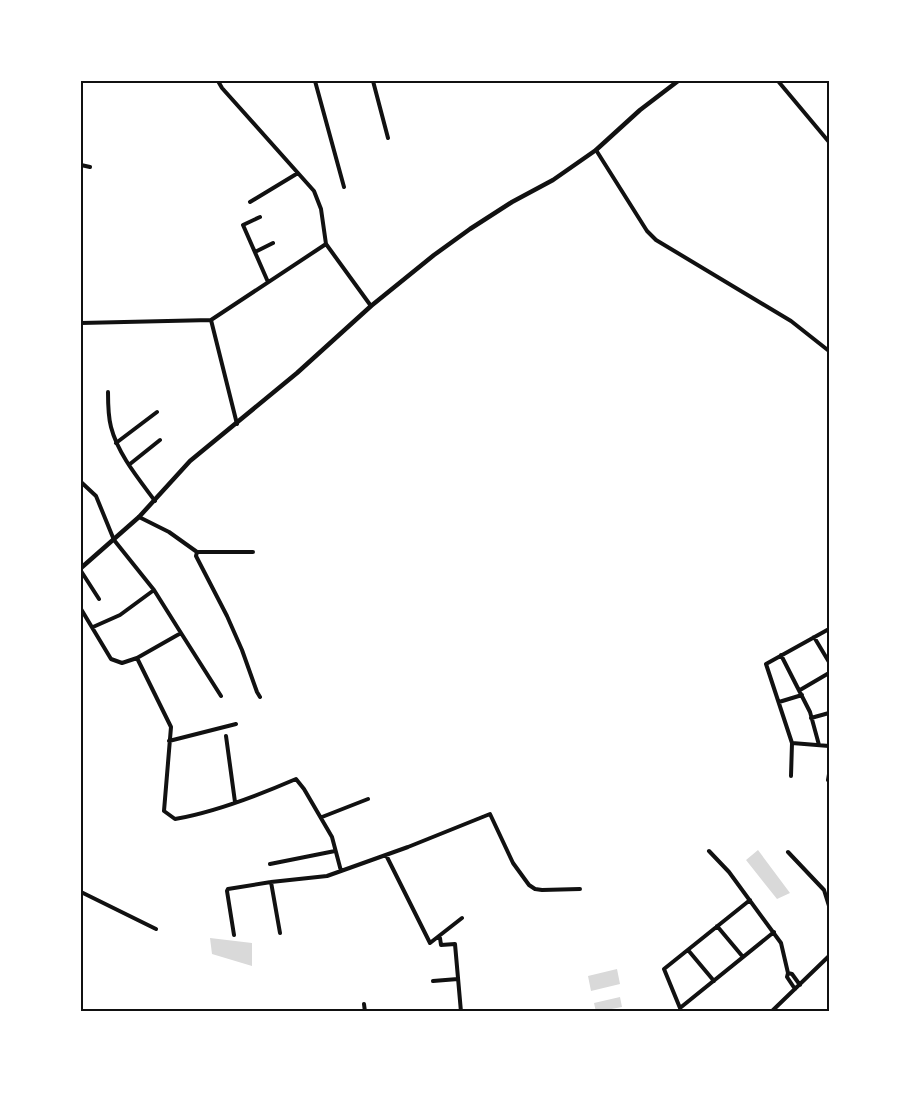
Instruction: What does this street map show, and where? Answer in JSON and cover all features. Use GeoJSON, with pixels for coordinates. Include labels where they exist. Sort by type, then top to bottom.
{"type":"FeatureCollection","features":[{"type":"Feature","properties":{"kind":"street"},"geometry":{"type":"LineString","coordinates":[[218,81],[222,88],[314,191],[321,209],[326,244],[371,306]]}},
{"type":"Feature","properties":{"kind":"street"},"geometry":{"type":"LineString","coordinates":[[315,81],[344,187]]}},
{"type":"Feature","properties":{"kind":"street"},"geometry":{"type":"LineString","coordinates":[[373,81],[388,138]]}},
{"type":"Feature","properties":{"kind":"street"},"geometry":{"type":"LineString","coordinates":[[100,598],[81,570],[139,517],[190,462],[297,373],[371,306],[434,255],[470,229],[512,202],[553,180],[596,150],[640,110],[678,81]]}},
{"type":"Feature","properties":{"kind":"street"},"geometry":{"type":"LineString","coordinates":[[778,81],[829,142]]}},
{"type":"Feature","properties":{"kind":"street"},"geometry":{"type":"LineString","coordinates":[[596,150],[647,231],[656,240],[791,321],[829,351]]}},
{"type":"Feature","properties":{"kind":"street"},"geometry":{"type":"LineString","coordinates":[[81,165],[90,167]]}},
{"type":"Feature","properties":{"kind":"street"},"geometry":{"type":"LineString","coordinates":[[250,202],[298,173]]}},
{"type":"Feature","properties":{"kind":"street"},"geometry":{"type":"LineString","coordinates":[[260,217],[243,225],[268,282]]}},
{"type":"Feature","properties":{"kind":"street"},"geometry":{"type":"LineString","coordinates":[[255,252],[273,243]]}},
{"type":"Feature","properties":{"kind":"street"},"geometry":{"type":"LineString","coordinates":[[81,323],[211,320],[326,244]]}},
{"type":"Feature","properties":{"kind":"street"},"geometry":{"type":"LineString","coordinates":[[211,320],[237,424]]}},
{"type":"Feature","properties":{"kind":"street"},"geometry":{"type":"LineString","coordinates":[[108,392],[110,419],[116,443],[136,475],[155,500]]}},
{"type":"Feature","properties":{"kind":"street"},"geometry":{"type":"LineString","coordinates":[[116,443],[157,412]]}},
{"type":"Feature","properties":{"kind":"street"},"geometry":{"type":"LineString","coordinates":[[130,464],[160,440]]}},
{"type":"Feature","properties":{"kind":"street"},"geometry":{"type":"LineString","coordinates":[[81,482],[96,496],[114,540],[154,590],[221,696]]}},
{"type":"Feature","properties":{"kind":"street"},"geometry":{"type":"LineString","coordinates":[[139,517],[169,532],[197,552],[253,552]]}},
{"type":"Feature","properties":{"kind":"street"},"geometry":{"type":"LineString","coordinates":[[197,552],[196,556],[227,616],[260,697]]}},
{"type":"Feature","properties":{"kind":"street"},"geometry":{"type":"LineString","coordinates":[[93,628],[120,615],[154,590]]}},
{"type":"Feature","properties":{"kind":"street"},"geometry":{"type":"LineString","coordinates":[[81,609],[111,659],[122,663],[137,658],[182,633]]}},
{"type":"Feature","properties":{"kind":"street"},"geometry":{"type":"LineString","coordinates":[[791,776],[792,743],[766,664],[829,629]]}},
{"type":"Feature","properties":{"kind":"street"},"geometry":{"type":"LineString","coordinates":[[814,637],[829,662]]}},
{"type":"Feature","properties":{"kind":"street"},"geometry":{"type":"LineString","coordinates":[[781,655],[800,690],[819,745]]}},
{"type":"Feature","properties":{"kind":"street"},"geometry":{"type":"LineString","coordinates":[[137,658],[170,727],[164,811],[175,819],[235,802],[296,779],[322,817],[332,837],[341,871]]}},
{"type":"Feature","properties":{"kind":"street"},"geometry":{"type":"LineString","coordinates":[[800,690],[829,673]]}},
{"type":"Feature","properties":{"kind":"street"},"geometry":{"type":"LineString","coordinates":[[779,702],[802,695]]}},
{"type":"Feature","properties":{"kind":"street"},"geometry":{"type":"LineString","coordinates":[[811,718],[829,713]]}},
{"type":"Feature","properties":{"kind":"street"},"geometry":{"type":"LineString","coordinates":[[170,741],[236,724]]}},
{"type":"Feature","properties":{"kind":"street"},"geometry":{"type":"LineString","coordinates":[[226,736],[235,802]]}},
{"type":"Feature","properties":{"kind":"street"},"geometry":{"type":"LineString","coordinates":[[792,743],[829,746]]}},
{"type":"Feature","properties":{"kind":"street"},"geometry":{"type":"LineString","coordinates":[[828,780],[829,774]]}},
{"type":"Feature","properties":{"kind":"street"},"geometry":{"type":"LineString","coordinates":[[322,817],[368,799]]}},
{"type":"Feature","properties":{"kind":"street"},"geometry":{"type":"LineString","coordinates":[[234,935],[227,891],[272,882],[327,876],[490,814],[513,863],[529,885],[542,890],[580,889]]}},
{"type":"Feature","properties":{"kind":"street"},"geometry":{"type":"LineString","coordinates":[[709,851],[729,872],[781,943],[788,973],[787,978],[795,989]]}},
{"type":"Feature","properties":{"kind":"street"},"geometry":{"type":"LineString","coordinates":[[270,864],[335,852]]}},
{"type":"Feature","properties":{"kind":"street"},"geometry":{"type":"LineString","coordinates":[[788,852],[824,890],[829,906]]}},
{"type":"Feature","properties":{"kind":"street"},"geometry":{"type":"LineString","coordinates":[[386,855],[430,944],[462,918]]}},
{"type":"Feature","properties":{"kind":"street"},"geometry":{"type":"LineString","coordinates":[[272,882],[280,933]]}},
{"type":"Feature","properties":{"kind":"street"},"geometry":{"type":"LineString","coordinates":[[81,892],[156,929]]}},
{"type":"Feature","properties":{"kind":"street"},"geometry":{"type":"LineString","coordinates":[[750,900],[664,969],[680,1008],[774,932]]}},
{"type":"Feature","properties":{"kind":"street"},"geometry":{"type":"LineString","coordinates":[[717,926],[743,957]]}},
{"type":"Feature","properties":{"kind":"street"},"geometry":{"type":"LineString","coordinates":[[440,938],[442,945],[455,944],[461,1012]]}},
{"type":"Feature","properties":{"kind":"street"},"geometry":{"type":"LineString","coordinates":[[688,950],[714,981]]}},
{"type":"Feature","properties":{"kind":"street"},"geometry":{"type":"LineString","coordinates":[[771,1012],[829,956]]}},
{"type":"Feature","properties":{"kind":"street"},"geometry":{"type":"LineString","coordinates":[[788,973],[792,974],[800,985]]}},
{"type":"Feature","properties":{"kind":"street"},"geometry":{"type":"LineString","coordinates":[[433,981],[458,979]]}},
{"type":"Feature","properties":{"kind":"street"},"geometry":{"type":"LineString","coordinates":[[364,1004],[365,1012]]}},
{"type":"Feature","properties":{"kind":"shaded area"},"geometry":{"type":"Polygon","coordinates":[[[758,850],[790,893],[777,899],[746,860],[758,850]]]}},
{"type":"Feature","properties":{"kind":"shaded area"},"geometry":{"type":"Polygon","coordinates":[[[210,938],[252,943],[252,966],[212,954],[210,938]]]}},
{"type":"Feature","properties":{"kind":"shaded area"},"geometry":{"type":"Polygon","coordinates":[[[617,969],[620,984],[591,991],[588,976],[617,969]]]}},
{"type":"Feature","properties":{"kind":"shaded area"},"geometry":{"type":"Polygon","coordinates":[[[620,997],[622,1007],[596,1012],[594,1003],[620,997]]]}}]}
